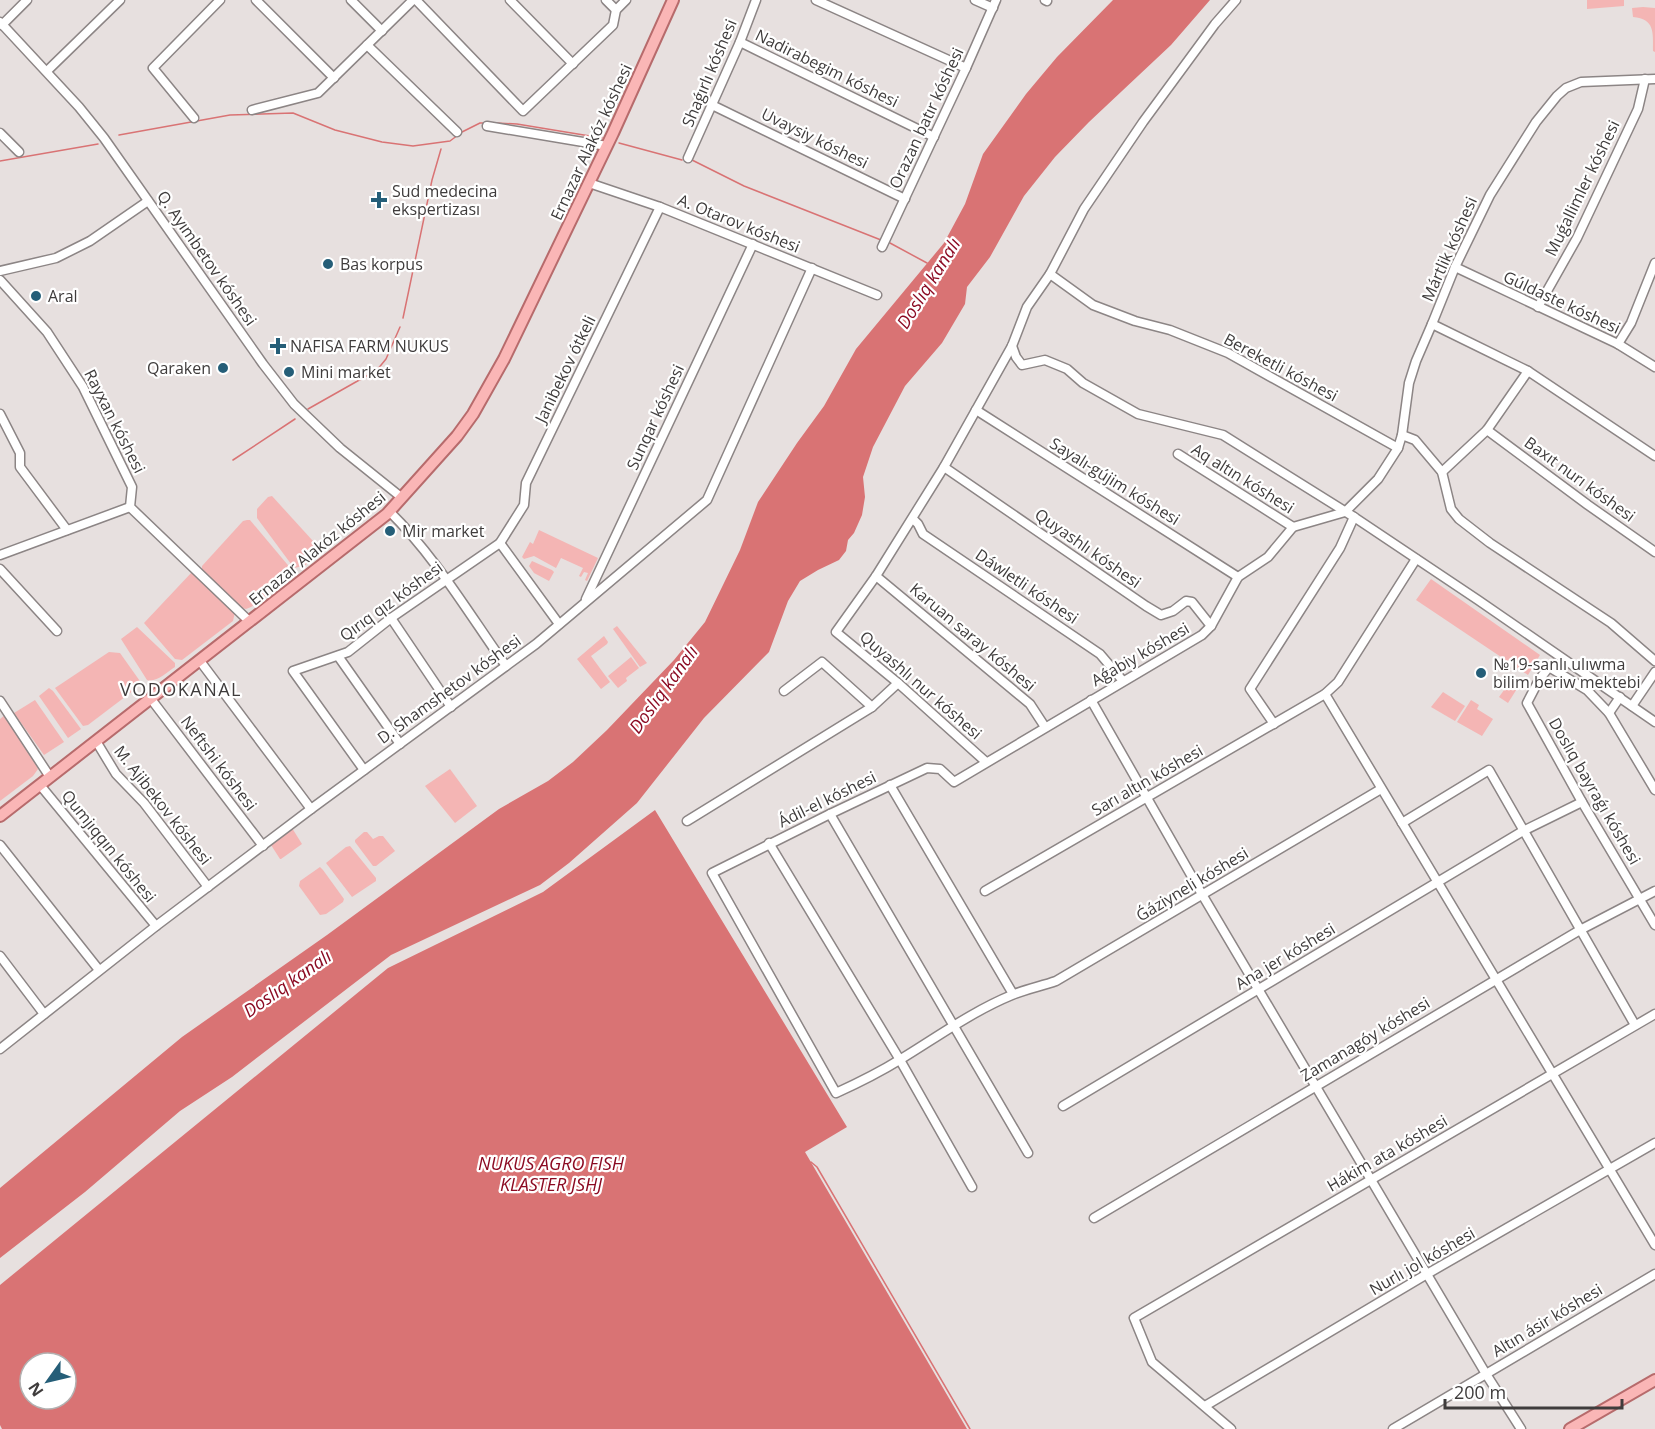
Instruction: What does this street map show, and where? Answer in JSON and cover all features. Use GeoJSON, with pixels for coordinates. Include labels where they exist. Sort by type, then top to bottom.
{"type":"FeatureCollection","features":[{"type":"Feature","properties":{"kind":"main road","name":"Ernazar Alakóz kóshesi"},"geometry":{"type":"LineString","coordinates":[[0,816],[389,511],[434,463],[473,414],[504,359],[607,146],[673,0]]}},
{"type":"Feature","properties":{"kind":"main road"},"geometry":{"type":"LineString","coordinates":[[1570,1429],[1655,1380]]}},
{"type":"Feature","properties":{"kind":"street"},"geometry":{"type":"LineString","coordinates":[[1,24],[27,0]]}},
{"type":"Feature","properties":{"kind":"street"},"geometry":{"type":"LineString","coordinates":[[47,71],[120,0]]}},
{"type":"Feature","properties":{"kind":"street"},"geometry":{"type":"LineString","coordinates":[[194,118],[153,68],[220,0]]}},
{"type":"Feature","properties":{"kind":"street"},"geometry":{"type":"LineString","coordinates":[[256,0],[334,78]]}},
{"type":"Feature","properties":{"kind":"street"},"geometry":{"type":"LineString","coordinates":[[351,0],[381,31]]}},
{"type":"Feature","properties":{"kind":"street"},"geometry":{"type":"LineString","coordinates":[[252,110],[318,93],[414,0],[523,111],[613,25],[616,10],[626,0]]}},
{"type":"Feature","properties":{"kind":"street"},"geometry":{"type":"LineString","coordinates":[[510,0],[573,64]]}},
{"type":"Feature","properties":{"kind":"street"},"geometry":{"type":"LineString","coordinates":[[606,0],[616,10]]}},
{"type":"Feature","properties":{"kind":"street","name":"Shaǵırlı kóshesi"},"geometry":{"type":"LineString","coordinates":[[688,158],[740,42],[756,0]]}},
{"type":"Feature","properties":{"kind":"street"},"geometry":{"type":"LineString","coordinates":[[816,0],[966,68]]}},
{"type":"Feature","properties":{"kind":"street"},"geometry":{"type":"LineString","coordinates":[[975,0],[994,4]]}},
{"type":"Feature","properties":{"kind":"street"},"geometry":{"type":"LineString","coordinates":[[876,576],[944,467],[1012,346],[1027,307],[1050,274],[1084,209],[1107,173],[1215,24],[1236,0]]}},
{"type":"Feature","properties":{"kind":"street","name":"Orazan batır kóshesi"},"geometry":{"type":"LineString","coordinates":[[882,247],[994,4]]}},
{"type":"Feature","properties":{"kind":"street","name":"Q. Ayımbetov kóshesi"},"geometry":{"type":"LineString","coordinates":[[1,24],[47,71],[107,142],[256,355],[294,404],[340,448],[401,497]]}},
{"type":"Feature","properties":{"kind":"street","name":"Nadirabegim kóshesi"},"geometry":{"type":"LineString","coordinates":[[740,42],[934,136]]}},
{"type":"Feature","properties":{"kind":"street"},"geometry":{"type":"LineString","coordinates":[[368,45],[457,132]]}},
{"type":"Feature","properties":{"kind":"street","name":"Muǵallimler kóshesi"},"geometry":{"type":"LineString","coordinates":[[1538,307],[1577,238],[1638,109],[1645,79]]}},
{"type":"Feature","properties":{"kind":"street","name":"Mártlik kóshesi"},"geometry":{"type":"LineString","coordinates":[[1346,512],[1378,479],[1398,448],[1402,435],[1408,383],[1455,267],[1490,195],[1536,122],[1566,88],[1581,82],[1655,79]]}},
{"type":"Feature","properties":{"kind":"street","name":"Uvaysiy kóshesi"},"geometry":{"type":"LineString","coordinates":[[712,105],[905,199]]}},
{"type":"Feature","properties":{"kind":"street"},"geometry":{"type":"LineString","coordinates":[[487,126],[607,146]]}},
{"type":"Feature","properties":{"kind":"street"},"geometry":{"type":"LineString","coordinates":[[0,133],[19,152]]}},
{"type":"Feature","properties":{"kind":"street","name":"A. Otarov kóshesi"},"geometry":{"type":"LineString","coordinates":[[589,183],[660,207],[877,295]]}},
{"type":"Feature","properties":{"kind":"street"},"geometry":{"type":"LineString","coordinates":[[0,271],[56,258],[90,241],[148,201]]}},
{"type":"Feature","properties":{"kind":"street","name":"Janibekov ótkeli"},"geometry":{"type":"LineString","coordinates":[[500,543],[524,505],[526,483],[660,207]]}},
{"type":"Feature","properties":{"kind":"street","name":"Sunqar kóshesi"},"geometry":{"type":"LineString","coordinates":[[585,603],[753,244]]}},
{"type":"Feature","properties":{"kind":"street"},"geometry":{"type":"LineString","coordinates":[[1618,344],[1631,323],[1655,263]]}},
{"type":"Feature","properties":{"kind":"street","name":"Gúldaste kóshesi"},"geometry":{"type":"LineString","coordinates":[[1455,267],[1618,344],[1655,367]]}},
{"type":"Feature","properties":{"kind":"street","name":"D. Shamshetov kóshesi"},"geometry":{"type":"LineString","coordinates":[[0,1049],[156,926],[506,666],[707,500],[812,268]]}},
{"type":"Feature","properties":{"kind":"street","name":"Bereketli kóshesi"},"geometry":{"type":"LineString","coordinates":[[1050,274],[1093,305],[1135,321],[1170,330],[1228,353],[1398,448]]}},
{"type":"Feature","properties":{"kind":"street","name":"Rayxan kóshesi"},"geometry":{"type":"LineString","coordinates":[[0,280],[47,332],[83,387],[132,487],[130,507]]}},
{"type":"Feature","properties":{"kind":"street"},"geometry":{"type":"LineString","coordinates":[[1432,324],[1528,371],[1655,456]]}},
{"type":"Feature","properties":{"kind":"street"},"geometry":{"type":"LineString","coordinates":[[1012,346],[1022,365],[1045,360],[1067,369],[1083,384],[1138,414],[1223,435],[1354,517],[1655,722]]}},
{"type":"Feature","properties":{"kind":"street"},"geometry":{"type":"LineString","coordinates":[[1442,472],[1487,430],[1528,371]]}},
{"type":"Feature","properties":{"kind":"street","name":"Sayalı-gújim kóshesi"},"geometry":{"type":"LineString","coordinates":[[976,410],[1238,577]]}},
{"type":"Feature","properties":{"kind":"street"},"geometry":{"type":"LineString","coordinates":[[0,414],[20,453],[20,467],[67,530]]}},
{"type":"Feature","properties":{"kind":"street","name":"Baxıt nurı kóshesi"},"geometry":{"type":"LineString","coordinates":[[1487,430],[1655,552]]}},
{"type":"Feature","properties":{"kind":"street"},"geometry":{"type":"LineString","coordinates":[[1402,435],[1415,440],[1442,472],[1451,509],[1459,519],[1490,543],[1611,623],[1655,661]]}},
{"type":"Feature","properties":{"kind":"street","name":"Aq altın kóshesi"},"geometry":{"type":"LineString","coordinates":[[1178,454],[1293,527]]}},
{"type":"Feature","properties":{"kind":"street","name":"Quyashlı kóshesi"},"geometry":{"type":"LineString","coordinates":[[944,467],[1153,611],[1161,615],[1173,611],[1186,601],[1192,602],[1211,626]]}},
{"type":"Feature","properties":{"kind":"street"},"geometry":{"type":"LineString","coordinates":[[0,555],[130,507],[250,622]]}},
{"type":"Feature","properties":{"kind":"street"},"geometry":{"type":"LineString","coordinates":[[389,511],[405,526],[446,579],[506,666]]}},
{"type":"Feature","properties":{"kind":"street"},"geometry":{"type":"LineString","coordinates":[[1293,527],[1346,512]]}},
{"type":"Feature","properties":{"kind":"street"},"geometry":{"type":"LineString","coordinates":[[1274,724],[1250,689],[1340,548],[1354,517]]}},
{"type":"Feature","properties":{"kind":"street","name":"Dáwletli kóshesi"},"geometry":{"type":"LineString","coordinates":[[913,519],[923,534],[1100,654],[1123,681]]}},
{"type":"Feature","properties":{"kind":"street","name":"Aǵabiy kóshesi"},"geometry":{"type":"LineString","coordinates":[[954,782],[1202,635],[1211,626],[1238,577],[1268,557],[1293,527]]}},
{"type":"Feature","properties":{"kind":"street"},"geometry":{"type":"LineString","coordinates":[[500,543],[559,624]]}},
{"type":"Feature","properties":{"kind":"street","name":"Qırıq qız kóshesi"},"geometry":{"type":"LineString","coordinates":[[364,770],[293,671],[348,652],[391,618],[500,543]]}},
{"type":"Feature","properties":{"kind":"street","name":"Sarı altın kóshesi"},"geometry":{"type":"LineString","coordinates":[[985,891],[1324,694],[1338,682],[1416,559]]}},
{"type":"Feature","properties":{"kind":"street"},"geometry":{"type":"LineString","coordinates":[[0,569],[57,631]]}},
{"type":"Feature","properties":{"kind":"street","name":"Quyashlı nur kóshesi"},"geometry":{"type":"LineString","coordinates":[[876,576],[836,632],[898,683],[986,762]]}},
{"type":"Feature","properties":{"kind":"street","name":"Karuan saray kóshesi"},"geometry":{"type":"LineString","coordinates":[[876,576],[1030,704],[1045,727]]}},
{"type":"Feature","properties":{"kind":"street"},"geometry":{"type":"LineString","coordinates":[[391,618],[450,707]]}},
{"type":"Feature","properties":{"kind":"street"},"geometry":{"type":"LineString","coordinates":[[338,656],[400,744]]}},
{"type":"Feature","properties":{"kind":"street"},"geometry":{"type":"LineString","coordinates":[[200,661],[311,809]]}},
{"type":"Feature","properties":{"kind":"street"},"geometry":{"type":"LineString","coordinates":[[784,691],[822,662],[872,707]]}},
{"type":"Feature","properties":{"kind":"street","name":"Doslıq bayraǵı kóshesi"},"geometry":{"type":"LineString","coordinates":[[1609,713],[1587,690],[1549,667],[1527,703],[1582,802],[1655,925]]}},
{"type":"Feature","properties":{"kind":"street"},"geometry":{"type":"LineString","coordinates":[[1632,706],[1655,672]]}},
{"type":"Feature","properties":{"kind":"street"},"geometry":{"type":"LineString","coordinates":[[687,820],[872,707],[898,683]]}},
{"type":"Feature","properties":{"kind":"street"},"geometry":{"type":"LineString","coordinates":[[1324,694],[1655,1245]]}},
{"type":"Feature","properties":{"kind":"street"},"geometry":{"type":"LineString","coordinates":[[1620,698],[1609,713],[1655,790]]}},
{"type":"Feature","properties":{"kind":"street","name":"Neftshi kóshesi"},"geometry":{"type":"LineString","coordinates":[[151,699],[262,846]]}},
{"type":"Feature","properties":{"kind":"street"},"geometry":{"type":"LineString","coordinates":[[1091,700],[1203,896],[1486,1374],[1521,1429]]}},
{"type":"Feature","properties":{"kind":"street"},"geometry":{"type":"LineString","coordinates":[[0,701],[50,777]]}},
{"type":"Feature","properties":{"kind":"street","name":"M. Ajibekov kóshesi"},"geometry":{"type":"LineString","coordinates":[[96,741],[116,774],[144,804],[208,887]]}},
{"type":"Feature","properties":{"kind":"street","name":"Ádil-el kóshesi"},"geometry":{"type":"LineString","coordinates":[[712,873],[769,843],[927,768],[940,769],[954,782]]}},
{"type":"Feature","properties":{"kind":"street"},"geometry":{"type":"LineString","coordinates":[[1402,823],[1489,770],[1635,1025]]}},
{"type":"Feature","properties":{"kind":"street","name":"Qumjıqqın kóshesi"},"geometry":{"type":"LineString","coordinates":[[40,785],[156,926]]}},
{"type":"Feature","properties":{"kind":"street"},"geometry":{"type":"LineString","coordinates":[[890,785],[1013,994]]}},
{"type":"Feature","properties":{"kind":"street","name":"Ǵáziyneli kóshesi"},"geometry":{"type":"LineString","coordinates":[[712,873],[836,1093],[861,1082],[954,1025],[1013,994],[1056,981],[1382,789]]}},
{"type":"Feature","properties":{"kind":"street","name":"Ana jer kóshesi"},"geometry":{"type":"LineString","coordinates":[[1063,1106],[1523,831],[1582,802]]}},
{"type":"Feature","properties":{"kind":"street"},"geometry":{"type":"LineString","coordinates":[[830,814],[1028,1153]]}},
{"type":"Feature","properties":{"kind":"street"},"geometry":{"type":"LineString","coordinates":[[769,843],[900,1060],[972,1187]]}},
{"type":"Feature","properties":{"kind":"street"},"geometry":{"type":"LineString","coordinates":[[0,845],[99,970]]}},
{"type":"Feature","properties":{"kind":"street","name":"Zamanagóy kóshesi"},"geometry":{"type":"LineString","coordinates":[[1094,1218],[1495,979],[1580,930],[1655,891]]}},
{"type":"Feature","properties":{"kind":"street"},"geometry":{"type":"LineString","coordinates":[[0,956],[44,1014]]}},
{"type":"Feature","properties":{"kind":"street","name":"Hákim ata kóshesi"},"geometry":{"type":"LineString","coordinates":[[1205,1406],[1152,1362],[1134,1318],[1655,1014]]}},
{"type":"Feature","properties":{"kind":"street","name":"Nurlı jol kóshesi"},"geometry":{"type":"LineString","coordinates":[[1205,1406],[1427,1274],[1655,1143]]}},
{"type":"Feature","properties":{"kind":"street","name":"Altın ásir kóshesi"},"geometry":{"type":"LineString","coordinates":[[1393,1429],[1655,1274]]}},
{"type":"Feature","properties":{"kind":"street"},"geometry":{"type":"LineString","coordinates":[[1205,1406],[1231,1429]]}},
{"type":"Feature","properties":{"kind":"shaded area"},"geometry":{"type":"Polygon","coordinates":[[[1587,0],[1624,0],[1624,6],[1587,9],[1587,0]]]}},
{"type":"Feature","properties":{"kind":"shaded area"},"geometry":{"type":"Polygon","coordinates":[[[1632,8],[1655,8],[1655,52],[1649,24],[1645,20],[1633,17],[1632,8]]]}},
{"type":"Feature","properties":{"kind":"shaded area"},"geometry":{"type":"Polygon","coordinates":[[[272,496],[323,552],[304,566],[294,568],[257,518],[257,509],[268,497],[272,496]]]}},
{"type":"Feature","properties":{"kind":"shaded area"},"geometry":{"type":"Polygon","coordinates":[[[250,520],[292,570],[291,577],[246,609],[242,608],[202,569],[202,566],[243,521],[250,520]]]}},
{"type":"Feature","properties":{"kind":"shaded area"},"geometry":{"type":"Polygon","coordinates":[[[539,530],[598,558],[587,581],[585,580],[588,573],[584,572],[581,577],[579,576],[583,568],[561,558],[556,568],[534,556],[524,559],[522,557],[530,542],[533,544],[539,530]]]}},
{"type":"Feature","properties":{"kind":"shaded area"},"geometry":{"type":"Polygon","coordinates":[[[532,561],[554,572],[549,581],[534,573],[529,566],[532,561]]]}},
{"type":"Feature","properties":{"kind":"shaded area"},"geometry":{"type":"Polygon","coordinates":[[[192,572],[235,612],[233,621],[182,660],[175,659],[144,623],[192,572]]]}},
{"type":"Feature","properties":{"kind":"shaded area"},"geometry":{"type":"Polygon","coordinates":[[[1431,579],[1540,655],[1528,675],[1416,600],[1431,579]]]}},
{"type":"Feature","properties":{"kind":"shaded area"},"geometry":{"type":"Polygon","coordinates":[[[617,626],[647,663],[640,667],[613,629],[617,626]]]}},
{"type":"Feature","properties":{"kind":"shaded area"},"geometry":{"type":"Polygon","coordinates":[[[137,627],[175,663],[175,667],[154,680],[147,680],[121,639],[137,627]]]}},
{"type":"Feature","properties":{"kind":"shaded area"},"geometry":{"type":"Polygon","coordinates":[[[604,636],[607,644],[591,656],[610,682],[601,689],[577,659],[604,636]]]}},
{"type":"Feature","properties":{"kind":"shaded area"},"geometry":{"type":"Polygon","coordinates":[[[109,652],[120,653],[142,684],[88,725],[83,726],[55,688],[109,652]]]}},
{"type":"Feature","properties":{"kind":"shaded area"},"geometry":{"type":"Polygon","coordinates":[[[631,657],[639,668],[618,688],[608,676],[631,657]]]}},
{"type":"Feature","properties":{"kind":"shaded area"},"geometry":{"type":"Polygon","coordinates":[[[1512,679],[1520,684],[1508,703],[1499,697],[1512,679]]]}},
{"type":"Feature","properties":{"kind":"shaded area"},"geometry":{"type":"Polygon","coordinates":[[[49,688],[81,729],[68,738],[39,696],[49,688]]]}},
{"type":"Feature","properties":{"kind":"shaded area"},"geometry":{"type":"Polygon","coordinates":[[[1443,692],[1465,706],[1455,721],[1431,707],[1443,692]]]}},
{"type":"Feature","properties":{"kind":"shaded area"},"geometry":{"type":"Polygon","coordinates":[[[35,700],[64,742],[44,755],[14,713],[35,700]]]}},
{"type":"Feature","properties":{"kind":"shaded area"},"geometry":{"type":"Polygon","coordinates":[[[1471,700],[1479,705],[1477,709],[1493,719],[1482,736],[1457,722],[1471,700]]]}},
{"type":"Feature","properties":{"kind":"shaded area"},"geometry":{"type":"Polygon","coordinates":[[[5,715],[33,757],[38,769],[33,776],[0,801],[0,719],[5,715]]]}},
{"type":"Feature","properties":{"kind":"shaded area"},"geometry":{"type":"Polygon","coordinates":[[[450,769],[477,806],[455,823],[425,786],[450,769]]]}},
{"type":"Feature","properties":{"kind":"shaded area"},"geometry":{"type":"Polygon","coordinates":[[[292,828],[302,844],[280,859],[271,843],[292,828]]]}},
{"type":"Feature","properties":{"kind":"shaded area"},"geometry":{"type":"Polygon","coordinates":[[[364,832],[367,832],[373,839],[383,836],[395,851],[373,866],[355,842],[364,832]]]}},
{"type":"Feature","properties":{"kind":"shaded area"},"geometry":{"type":"Polygon","coordinates":[[[350,846],[376,878],[376,881],[352,897],[326,863],[350,846]]]}},
{"type":"Feature","properties":{"kind":"shaded area"},"geometry":{"type":"Polygon","coordinates":[[[320,867],[344,899],[326,914],[320,915],[299,886],[300,881],[320,867]]]}},
{"type":"Feature","properties":{"kind":"water","name":"Doslıq kanalı"},"geometry":{"type":"Polygon","coordinates":[[[1113,0],[1210,0],[1171,45],[1055,157],[1024,196],[990,257],[967,287],[965,304],[942,343],[905,386],[873,447],[863,477],[865,497],[862,515],[854,533],[848,540],[846,551],[839,560],[800,581],[788,601],[769,652],[704,718],[637,803],[569,863],[540,885],[391,955],[232,1077],[180,1111],[85,1192],[0,1258],[0,1188],[182,1037],[327,935],[499,809],[548,781],[573,762],[674,660],[705,622],[740,550],[758,502],[824,406],[856,349],[944,243],[965,204],[983,154],[1026,94],[1057,57],[1113,0]]]}},
{"type":"Feature","properties":{"kind":"water","name":"NUKUS AGRO FISH KLASTER JSHJ"},"geometry":{"type":"Polygon","coordinates":[[[655,810],[847,1127],[805,1152],[967,1429],[2,1429],[0,1425],[0,1285],[388,968],[543,892],[655,810]]]}},
{"type":"Feature","properties":{"kind":"waterway"},"geometry":{"type":"LineString","coordinates":[[119,135],[230,115],[293,113],[335,130],[382,142],[413,146],[450,141],[462,132],[480,123],[485,123]]}},
{"type":"Feature","properties":{"kind":"waterway"},"geometry":{"type":"LineString","coordinates":[[496,123],[517,124],[602,138]]}},
{"type":"Feature","properties":{"kind":"waterway"},"geometry":{"type":"LineString","coordinates":[[619,143],[682,160]]}},
{"type":"Feature","properties":{"kind":"waterway"},"geometry":{"type":"LineString","coordinates":[[0,161],[98,144]]}},
{"type":"Feature","properties":{"kind":"waterway"},"geometry":{"type":"LineString","coordinates":[[403,318],[432,180],[441,149]]}},
{"type":"Feature","properties":{"kind":"waterway"},"geometry":{"type":"LineString","coordinates":[[692,160],[744,186],[881,240]]}},
{"type":"Feature","properties":{"kind":"waterway","name":"Doslıq kanalı"},"geometry":{"type":"LineString","coordinates":[[890,243],[927,263]]}},
{"type":"Feature","properties":{"kind":"waterway"},"geometry":{"type":"LineString","coordinates":[[308,409],[377,370],[386,359],[400,327]]}},
{"type":"Feature","properties":{"kind":"waterway"},"geometry":{"type":"LineString","coordinates":[[233,460],[295,419]]}},
{"type":"Feature","properties":{"kind":"waterway"},"geometry":{"type":"LineString","coordinates":[[811,1162],[817,1167],[970,1429]]}},
{"type":"Feature","properties":{"kind":"place","name":"Sud medecina ekspertizası"},"geometry":{"type":"Point","coordinates":[379,200]}},
{"type":"Feature","properties":{"kind":"place","name":"Bas korpus"},"geometry":{"type":"Point","coordinates":[328,264]}},
{"type":"Feature","properties":{"kind":"place","name":"Aral"},"geometry":{"type":"Point","coordinates":[36,296]}},
{"type":"Feature","properties":{"kind":"place","name":"NAFISA FARM NUKUS"},"geometry":{"type":"Point","coordinates":[278,346]}},
{"type":"Feature","properties":{"kind":"place","name":"Qaraken"},"geometry":{"type":"Point","coordinates":[223,368]}},
{"type":"Feature","properties":{"kind":"place","name":"Mini market"},"geometry":{"type":"Point","coordinates":[289,372]}},
{"type":"Feature","properties":{"kind":"place","name":"Mir market"},"geometry":{"type":"Point","coordinates":[390,531]}},
{"type":"Feature","properties":{"kind":"place","name":"№19-sanlı ulıwma bilim beriw mektebi"},"geometry":{"type":"Point","coordinates":[1481,673]}},
{"type":"Feature","properties":{"kind":"district","name":"VODOKANAL"},"geometry":{"type":"Point","coordinates":[181,689]}}]}
